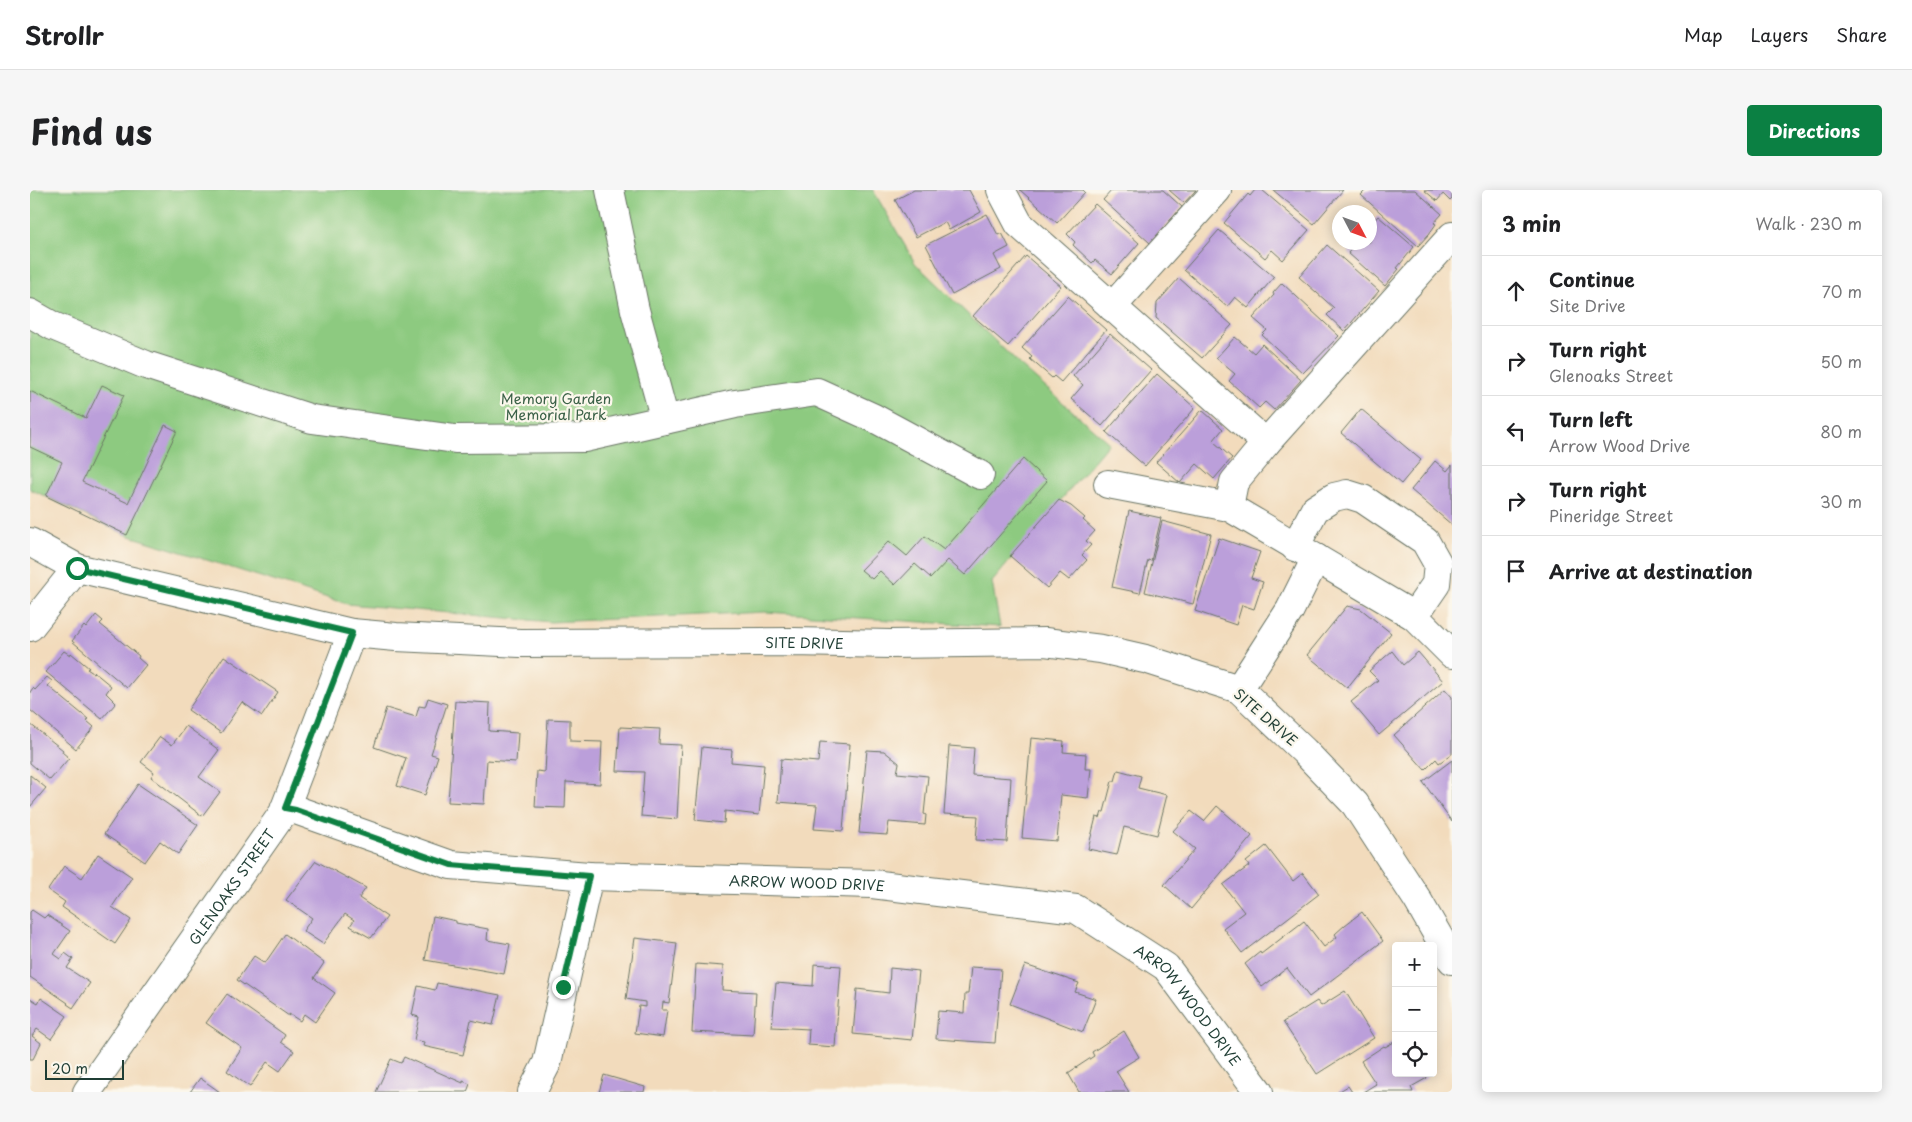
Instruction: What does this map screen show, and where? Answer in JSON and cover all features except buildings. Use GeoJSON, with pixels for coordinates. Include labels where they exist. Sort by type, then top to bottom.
{"type":"FeatureCollection","features":[{"type":"Feature","properties":{"kind":"street"},"geometry":{"type":"LineString","coordinates":[[610,190],[635,310],[665,420]]}},
{"type":"Feature","properties":{"kind":"street"},"geometry":{"type":"LineString","coordinates":[[1001,190],[1019,224],[1266,443]]}},
{"type":"Feature","properties":{"kind":"street"},"geometry":{"type":"LineString","coordinates":[[1112,307],[1217,190]]}},
{"type":"Feature","properties":{"kind":"street"},"geometry":{"type":"LineString","coordinates":[[1229,507],[1234,482],[1266,443],[1449,245]]}},
{"type":"Feature","properties":{"kind":"street"},"geometry":{"type":"LineString","coordinates":[[30,313],[52,326],[146,366],[312,419],[455,439],[584,438],[735,404],[817,392],[874,418],[980,475]]}},
{"type":"Feature","properties":{"kind":"street"},"geometry":{"type":"LineString","coordinates":[[1108,484],[1229,507],[1414,616],[1452,654]]}},
{"type":"Feature","properties":{"kind":"street"},"geometry":{"type":"LineString","coordinates":[[1238,690],[1290,610],[1315,509],[1334,497],[1347,494],[1363,499],[1425,541],[1438,564],[1436,584],[1414,616]]}},
{"type":"Feature","properties":{"kind":"street","name":"SITE DRIVE"},"geometry":{"type":"LineString","coordinates":[[30,542],[77,568],[352,633],[405,638],[520,643],[794,642],[890,644],[1045,642],[1101,649],[1145,659],[1238,690],[1304,751],[1355,804],[1417,899],[1452,960]]}},
{"type":"Feature","properties":{"kind":"street"},"geometry":{"type":"LineString","coordinates":[[30,628],[77,568]]}},
{"type":"Feature","properties":{"kind":"street","name":"GLENOAKS STREET"},"geometry":{"type":"LineString","coordinates":[[87,1092],[285,808],[352,633]]}},
{"type":"Feature","properties":{"kind":"street","name":"ARROW WOOD DRIVE"},"geometry":{"type":"LineString","coordinates":[[285,808],[296,810],[451,865],[589,876],[872,884],[1076,910],[1166,967],[1259,1092]]}},
{"type":"Feature","properties":{"kind":"street"},"geometry":{"type":"LineString","coordinates":[[532,1092],[547,1063],[589,876]]}},
{"type":"Feature","properties":{"kind":"green space","name":"Memory Garden Memorial Park"},"geometry":{"type":"Polygon","coordinates":[[[30,190],[873,190],[915,263],[1021,366],[1109,443],[992,582],[1000,627],[765,612],[551,622],[347,604],[127,535],[30,489],[30,190]]]}},
{"type":"Feature","properties":{"kind":"route"},"geometry":{"type":"LineString","coordinates":[[77,568],[352,633],[285,808],[296,810],[451,865],[589,876],[563,987]]}}]}
